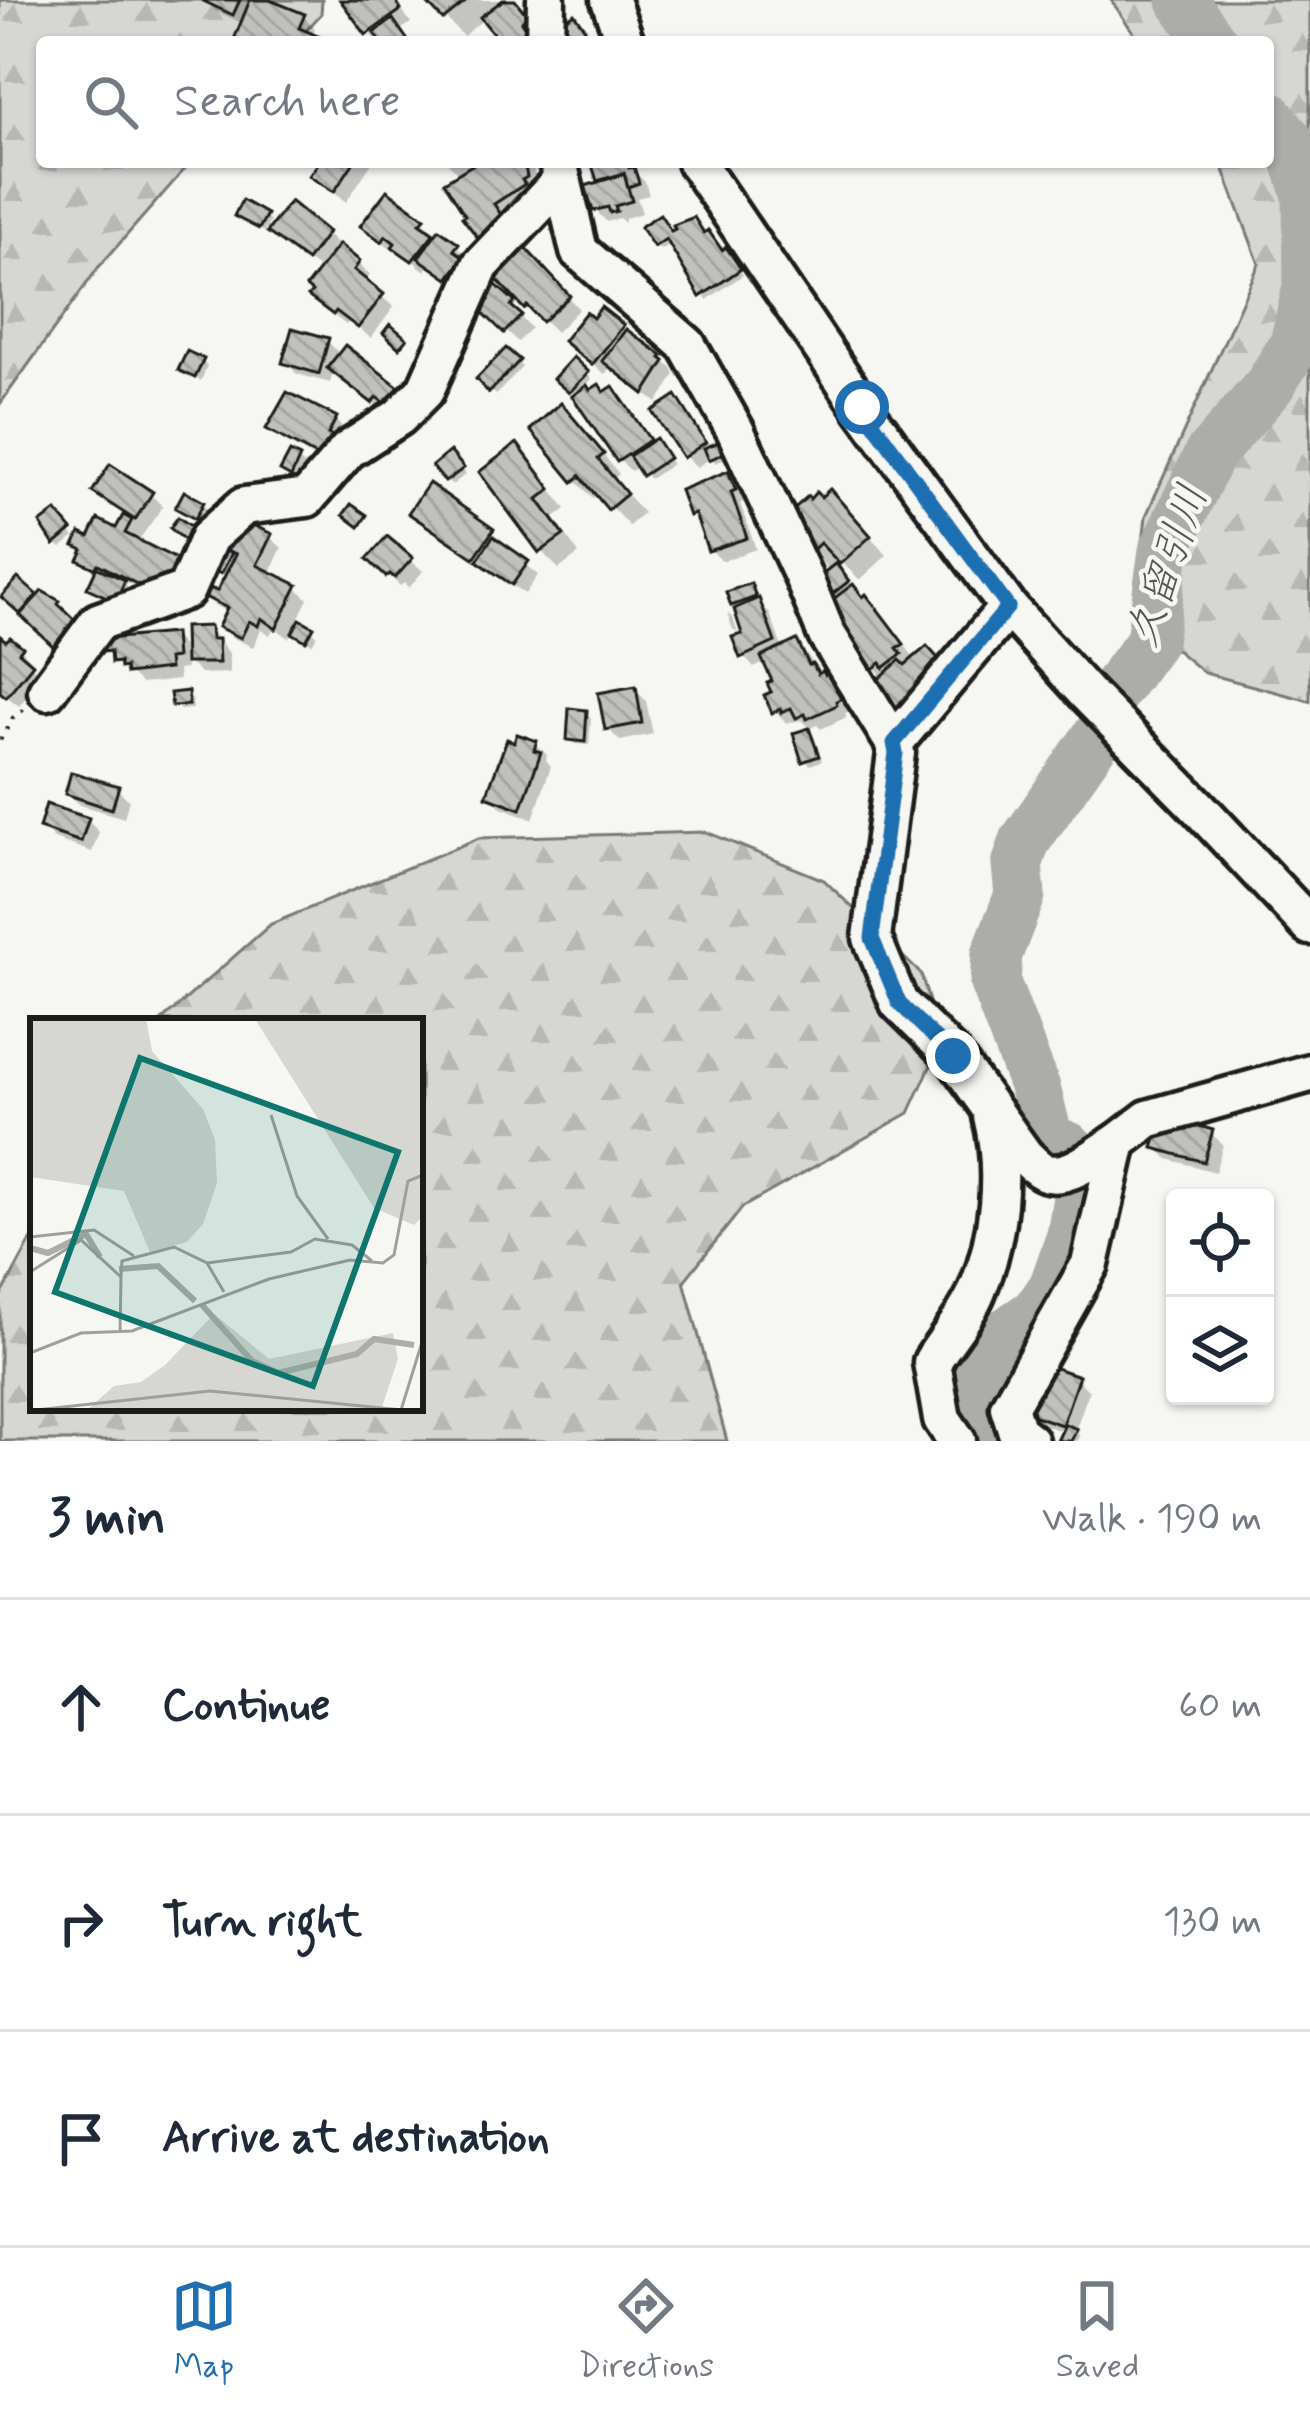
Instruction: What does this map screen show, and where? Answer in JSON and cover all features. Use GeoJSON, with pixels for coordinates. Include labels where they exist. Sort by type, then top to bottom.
{"type":"FeatureCollection","features":[{"type":"Feature","properties":{"kind":"street"},"geometry":{"type":"LineString","coordinates":[[545,36],[546,0]]}},
{"type":"Feature","properties":{"kind":"street"},"geometry":{"type":"LineString","coordinates":[[610,0],[623,36]]}},
{"type":"Feature","properties":{"kind":"street"},"geometry":{"type":"LineString","coordinates":[[700,168],[862,407],[1008,607],[1310,926]]}},
{"type":"Feature","properties":{"kind":"street"},"geometry":{"type":"LineString","coordinates":[[47,691],[98,622],[186,590],[209,537],[244,506],[307,498],[347,450],[399,417],[425,391],[481,265],[559,172]]}},
{"type":"Feature","properties":{"kind":"street"},"geometry":{"type":"LineString","coordinates":[[559,172],[579,251],[687,345],[735,430],[827,635],[894,743],[872,938],[899,1003],[953,1056],[1024,1155],[1048,1173],[1096,1155],[1148,1119],[1310,1073]]}},
{"type":"Feature","properties":{"kind":"street"},"geometry":{"type":"LineString","coordinates":[[894,743],[1008,607]]}},
{"type":"Feature","properties":{"kind":"street"},"geometry":{"type":"LineString","coordinates":[[957,1441],[942,1419],[932,1362],[976,1294],[996,1226],[1000,1146],[990,1107]]}},
{"type":"Feature","properties":{"kind":"street"},"geometry":{"type":"LineString","coordinates":[[1029,1441],[1017,1432],[1009,1407],[1090,1264],[1096,1155]]}},
{"type":"Feature","properties":{"kind":"path"},"geometry":{"type":"LineString","coordinates":[[0,740],[13,718],[47,691]]}},
{"type":"Feature","properties":{"kind":"green space"},"geometry":{"type":"Polygon","coordinates":[[[0,0],[322,0],[321,14],[301,36],[36,36],[36,168],[186,168],[98,268],[0,404],[0,0]]]}},
{"type":"Feature","properties":{"kind":"green space"},"geometry":{"type":"Polygon","coordinates":[[[1111,0],[1310,0],[1310,701],[1204,673],[1135,616],[1146,516],[1259,264],[1223,168],[1274,168],[1274,36],[1136,36],[1111,0]]]}},
{"type":"Feature","properties":{"kind":"green space"},"geometry":{"type":"Polygon","coordinates":[[[706,832],[824,880],[921,974],[941,1043],[909,1113],[743,1207],[684,1281],[727,1441],[0,1441],[0,1298],[30,1243],[30,1411],[423,1411],[423,1018],[164,1018],[271,924],[479,838],[706,832]]]}},
{"type":"Feature","properties":{"kind":"building"},"geometry":{"type":"Polygon","coordinates":[[[201,0],[240,0],[233,15],[201,0]]]}},
{"type":"Feature","properties":{"kind":"building"},"geometry":{"type":"Polygon","coordinates":[[[250,0],[270,0],[305,14],[299,28],[318,36],[235,36],[250,0]]]}},
{"type":"Feature","properties":{"kind":"building"},"geometry":{"type":"Polygon","coordinates":[[[340,0],[395,0],[401,10],[366,35],[340,0]]]}},
{"type":"Feature","properties":{"kind":"building"},"geometry":{"type":"Polygon","coordinates":[[[424,0],[468,0],[443,20],[424,0]]]}},
{"type":"Feature","properties":{"kind":"building"},"geometry":{"type":"Polygon","coordinates":[[[503,0],[515,0],[527,15],[521,22],[531,36],[495,36],[480,17],[503,0]]]}},
{"type":"Feature","properties":{"kind":"building"},"geometry":{"type":"Polygon","coordinates":[[[574,13],[590,36],[559,36],[559,23],[574,13]]]}},
{"type":"Feature","properties":{"kind":"building"},"geometry":{"type":"Polygon","coordinates":[[[393,19],[405,36],[376,36],[374,33],[393,19]]]}},
{"type":"Feature","properties":{"kind":"building"},"geometry":{"type":"Polygon","coordinates":[[[315,168],[350,168],[334,192],[309,176],[315,168]]]}},
{"type":"Feature","properties":{"kind":"building"},"geometry":{"type":"Polygon","coordinates":[[[467,168],[525,168],[527,177],[522,180],[525,184],[494,204],[506,222],[478,238],[444,182],[467,168]]]}},
{"type":"Feature","properties":{"kind":"building"},"geometry":{"type":"Polygon","coordinates":[[[593,168],[634,168],[639,183],[628,187],[624,173],[597,181],[593,168]]]}},
{"type":"Feature","properties":{"kind":"building"},"geometry":{"type":"Polygon","coordinates":[[[624,174],[632,201],[615,206],[617,211],[610,213],[608,207],[593,211],[585,186],[624,174]]]}},
{"type":"Feature","properties":{"kind":"building"},"geometry":{"type":"Polygon","coordinates":[[[387,190],[425,218],[420,223],[434,233],[412,261],[392,247],[395,243],[386,236],[382,242],[360,226],[387,190]]]}},
{"type":"Feature","properties":{"kind":"building"},"geometry":{"type":"Polygon","coordinates":[[[242,200],[267,214],[259,229],[234,216],[242,200]]]}},
{"type":"Feature","properties":{"kind":"building"},"geometry":{"type":"Polygon","coordinates":[[[290,201],[328,232],[307,261],[267,232],[290,201]]]}},
{"type":"Feature","properties":{"kind":"building"},"geometry":{"type":"Polygon","coordinates":[[[660,214],[671,231],[673,225],[694,217],[722,250],[726,247],[741,269],[700,297],[666,239],[654,247],[640,227],[660,214]]]}},
{"type":"Feature","properties":{"kind":"building"},"geometry":{"type":"Polygon","coordinates":[[[439,229],[459,243],[454,250],[464,257],[448,279],[418,258],[439,229]]]}},
{"type":"Feature","properties":{"kind":"building"},"geometry":{"type":"Polygon","coordinates":[[[520,242],[570,296],[542,322],[490,272],[520,242]]]}},
{"type":"Feature","properties":{"kind":"building"},"geometry":{"type":"Polygon","coordinates":[[[339,244],[360,261],[354,270],[384,294],[358,328],[308,296],[312,292],[306,287],[339,244]]]}},
{"type":"Feature","properties":{"kind":"building"},"geometry":{"type":"Polygon","coordinates":[[[495,284],[522,315],[504,333],[480,310],[495,284]]]}},
{"type":"Feature","properties":{"kind":"building"},"geometry":{"type":"Polygon","coordinates":[[[601,307],[624,325],[592,365],[563,341],[586,312],[593,318],[601,307]]]}},
{"type":"Feature","properties":{"kind":"building"},"geometry":{"type":"Polygon","coordinates":[[[390,324],[407,339],[399,348],[383,333],[390,324]]]}},
{"type":"Feature","properties":{"kind":"building"},"geometry":{"type":"Polygon","coordinates":[[[292,328],[329,338],[319,374],[282,363],[292,328]]]}},
{"type":"Feature","properties":{"kind":"building"},"geometry":{"type":"Polygon","coordinates":[[[626,329],[665,361],[644,394],[602,361],[626,329]]]}},
{"type":"Feature","properties":{"kind":"building"},"geometry":{"type":"Polygon","coordinates":[[[345,345],[399,387],[386,404],[376,397],[372,403],[327,368],[345,345]]]}},
{"type":"Feature","properties":{"kind":"building"},"geometry":{"type":"Polygon","coordinates":[[[506,348],[520,360],[489,393],[476,379],[506,348]]]}},
{"type":"Feature","properties":{"kind":"building"},"geometry":{"type":"Polygon","coordinates":[[[187,351],[204,359],[195,378],[178,370],[187,351]]]}},
{"type":"Feature","properties":{"kind":"building"},"geometry":{"type":"Polygon","coordinates":[[[573,357],[589,372],[569,393],[553,379],[573,357]]]}},
{"type":"Feature","properties":{"kind":"building"},"geometry":{"type":"Polygon","coordinates":[[[599,384],[604,392],[613,386],[650,440],[617,462],[572,396],[587,385],[590,390],[599,384]]]}},
{"type":"Feature","properties":{"kind":"building"},"geometry":{"type":"Polygon","coordinates":[[[287,392],[337,417],[328,434],[338,439],[327,462],[266,429],[287,392]]]}},
{"type":"Feature","properties":{"kind":"building"},"geometry":{"type":"Polygon","coordinates":[[[676,395],[706,442],[683,458],[652,411],[676,395]]]}},
{"type":"Feature","properties":{"kind":"building"},"geometry":{"type":"Polygon","coordinates":[[[561,403],[604,454],[598,459],[627,494],[608,510],[580,476],[573,482],[530,430],[561,403]]]}},
{"type":"Feature","properties":{"kind":"building"},"geometry":{"type":"Polygon","coordinates":[[[656,438],[669,458],[642,476],[629,456],[656,438]]]}},
{"type":"Feature","properties":{"kind":"building"},"geometry":{"type":"Polygon","coordinates":[[[721,441],[726,452],[709,460],[704,448],[721,441]]]}},
{"type":"Feature","properties":{"kind":"building"},"geometry":{"type":"Polygon","coordinates":[[[517,443],[551,489],[538,499],[564,535],[539,553],[479,472],[517,443]]]}},
{"type":"Feature","properties":{"kind":"building"},"geometry":{"type":"Polygon","coordinates":[[[450,451],[464,468],[445,482],[432,466],[450,451]]]}},
{"type":"Feature","properties":{"kind":"building"},"geometry":{"type":"Polygon","coordinates":[[[290,452],[300,457],[291,477],[280,471],[290,452]]]}},
{"type":"Feature","properties":{"kind":"building"},"geometry":{"type":"Polygon","coordinates":[[[110,464],[153,492],[135,520],[92,492],[110,464]]]}},
{"type":"Feature","properties":{"kind":"building"},"geometry":{"type":"Polygon","coordinates":[[[728,471],[747,538],[708,551],[695,514],[689,516],[680,490],[728,471]]]}},
{"type":"Feature","properties":{"kind":"building"},"geometry":{"type":"Polygon","coordinates":[[[429,483],[494,529],[474,558],[408,513],[429,483]]]}},
{"type":"Feature","properties":{"kind":"building"},"geometry":{"type":"Polygon","coordinates":[[[830,489],[871,536],[840,564],[820,543],[809,554],[785,517],[808,496],[816,492],[821,497],[830,489]]]}},
{"type":"Feature","properties":{"kind":"building"},"geometry":{"type":"Polygon","coordinates":[[[184,491],[204,502],[195,519],[175,508],[184,491]]]}},
{"type":"Feature","properties":{"kind":"building"},"geometry":{"type":"Polygon","coordinates":[[[351,504],[367,515],[359,527],[343,515],[351,504]]]}},
{"type":"Feature","properties":{"kind":"building"},"geometry":{"type":"Polygon","coordinates":[[[56,511],[72,530],[54,545],[40,523],[56,511]]]}},
{"type":"Feature","properties":{"kind":"building"},"geometry":{"type":"Polygon","coordinates":[[[123,515],[132,520],[125,533],[184,563],[171,588],[158,595],[98,564],[96,567],[125,580],[116,601],[87,588],[96,569],[78,560],[83,550],[74,546],[80,533],[89,537],[98,519],[116,528],[123,515]]]}},
{"type":"Feature","properties":{"kind":"building"},"geometry":{"type":"Polygon","coordinates":[[[178,517],[198,531],[188,543],[170,528],[178,517]]]}},
{"type":"Feature","properties":{"kind":"building"},"geometry":{"type":"Polygon","coordinates":[[[244,521],[272,534],[257,565],[298,585],[276,629],[261,618],[258,626],[249,621],[241,638],[218,627],[227,608],[199,594],[203,585],[217,591],[236,554],[224,549],[230,536],[236,539],[244,521]]]}},
{"type":"Feature","properties":{"kind":"building"},"geometry":{"type":"Polygon","coordinates":[[[387,536],[413,558],[395,578],[386,577],[367,559],[387,536]]]}},
{"type":"Feature","properties":{"kind":"building"},"geometry":{"type":"Polygon","coordinates":[[[493,536],[529,561],[512,585],[477,561],[493,536]]]}},
{"type":"Feature","properties":{"kind":"building"},"geometry":{"type":"Polygon","coordinates":[[[217,546],[232,553],[221,574],[207,567],[217,546]]]}},
{"type":"Feature","properties":{"kind":"building"},"geometry":{"type":"Polygon","coordinates":[[[836,563],[849,581],[825,600],[812,582],[836,563]]]}},
{"type":"Feature","properties":{"kind":"building"},"geometry":{"type":"Polygon","coordinates":[[[18,578],[37,595],[20,614],[1,597],[18,578]]]}},
{"type":"Feature","properties":{"kind":"building"},"geometry":{"type":"Polygon","coordinates":[[[751,583],[756,597],[731,606],[726,592],[751,583]]]}},
{"type":"Feature","properties":{"kind":"building"},"geometry":{"type":"Polygon","coordinates":[[[853,584],[904,644],[897,648],[902,654],[884,668],[881,663],[871,670],[824,606],[853,584]]]}},
{"type":"Feature","properties":{"kind":"building"},"geometry":{"type":"Polygon","coordinates":[[[42,591],[60,601],[76,621],[53,646],[20,615],[42,591]]]}},
{"type":"Feature","properties":{"kind":"building"},"geometry":{"type":"Polygon","coordinates":[[[759,598],[775,642],[740,658],[732,637],[742,634],[734,609],[759,598]]]}},
{"type":"Feature","properties":{"kind":"building"},"geometry":{"type":"Polygon","coordinates":[[[300,619],[314,627],[306,641],[292,633],[300,619]]]}},
{"type":"Feature","properties":{"kind":"building"},"geometry":{"type":"Polygon","coordinates":[[[210,626],[211,639],[218,639],[219,663],[185,663],[184,627],[210,626]]]}},
{"type":"Feature","properties":{"kind":"building"},"geometry":{"type":"Polygon","coordinates":[[[174,633],[176,658],[168,659],[169,669],[126,674],[119,662],[111,663],[110,651],[103,652],[102,641],[107,639],[174,633]]]}},
{"type":"Feature","properties":{"kind":"building"},"geometry":{"type":"Polygon","coordinates":[[[0,636],[23,647],[19,652],[33,664],[6,697],[0,692],[0,636]]]}},
{"type":"Feature","properties":{"kind":"building"},"geometry":{"type":"Polygon","coordinates":[[[797,640],[818,674],[839,668],[851,694],[807,719],[805,714],[796,718],[791,708],[772,713],[764,695],[771,692],[767,683],[772,681],[761,657],[797,640]]]}},
{"type":"Feature","properties":{"kind":"building"},"geometry":{"type":"Polygon","coordinates":[[[927,646],[945,666],[899,716],[872,685],[900,660],[905,665],[927,646]]]}},
{"type":"Feature","properties":{"kind":"building"},"geometry":{"type":"Polygon","coordinates":[[[636,686],[642,723],[605,730],[598,693],[636,686]]]}},
{"type":"Feature","properties":{"kind":"building"},"geometry":{"type":"Polygon","coordinates":[[[188,691],[189,705],[172,706],[170,693],[188,691]]]}},
{"type":"Feature","properties":{"kind":"building"},"geometry":{"type":"Polygon","coordinates":[[[569,708],[587,710],[585,742],[567,740],[569,708]]]}},
{"type":"Feature","properties":{"kind":"building"},"geometry":{"type":"Polygon","coordinates":[[[809,728],[819,756],[802,762],[793,733],[809,728]]]}},
{"type":"Feature","properties":{"kind":"building"},"geometry":{"type":"Polygon","coordinates":[[[517,734],[537,741],[534,750],[541,752],[521,809],[486,796],[507,739],[514,742],[517,734]]]}},
{"type":"Feature","properties":{"kind":"building"},"geometry":{"type":"Polygon","coordinates":[[[71,772],[119,786],[112,809],[65,794],[71,772]]]}},
{"type":"Feature","properties":{"kind":"building"},"geometry":{"type":"Polygon","coordinates":[[[46,804],[89,818],[81,842],[39,828],[46,804]]]}},
{"type":"Feature","properties":{"kind":"building"},"geometry":{"type":"Polygon","coordinates":[[[1189,1123],[1213,1130],[1204,1162],[1153,1148],[1159,1128],[1187,1130],[1189,1123]]]}},
{"type":"Feature","properties":{"kind":"building"},"geometry":{"type":"Polygon","coordinates":[[[1041,1363],[1079,1376],[1062,1425],[1023,1412],[1041,1363]]]}},
{"type":"Feature","properties":{"kind":"building"},"geometry":{"type":"Polygon","coordinates":[[[1065,1424],[1077,1429],[1071,1441],[1057,1441],[1065,1424]]]}},
{"type":"Feature","properties":{"kind":"waterway","name":"久留引川"},"geometry":{"type":"LineString","coordinates":[[1182,0],[1208,36]]}},
{"type":"Feature","properties":{"kind":"waterway","name":"久留引川"},"geometry":{"type":"LineString","coordinates":[[1113,693],[1151,641],[1164,551],[1209,455],[1269,386],[1295,344],[1309,283],[1308,196],[1293,147],[1274,123]]}},
{"type":"Feature","properties":{"kind":"waterway","name":"久留引川"},"geometry":{"type":"LineString","coordinates":[[1002,1441],[974,1406],[966,1381],[1006,1333],[1035,1313],[1054,1287],[1072,1236],[1083,1165],[1068,1147],[1048,1139],[1035,1088],[995,983],[997,954],[1020,895],[1017,865],[1025,841],[1100,733]]}},
{"type":"Feature","properties":{"kind":"route"},"geometry":{"type":"LineString","coordinates":[[862,407],[1008,607],[894,743],[872,938],[899,1003],[953,1056]]}}]}
